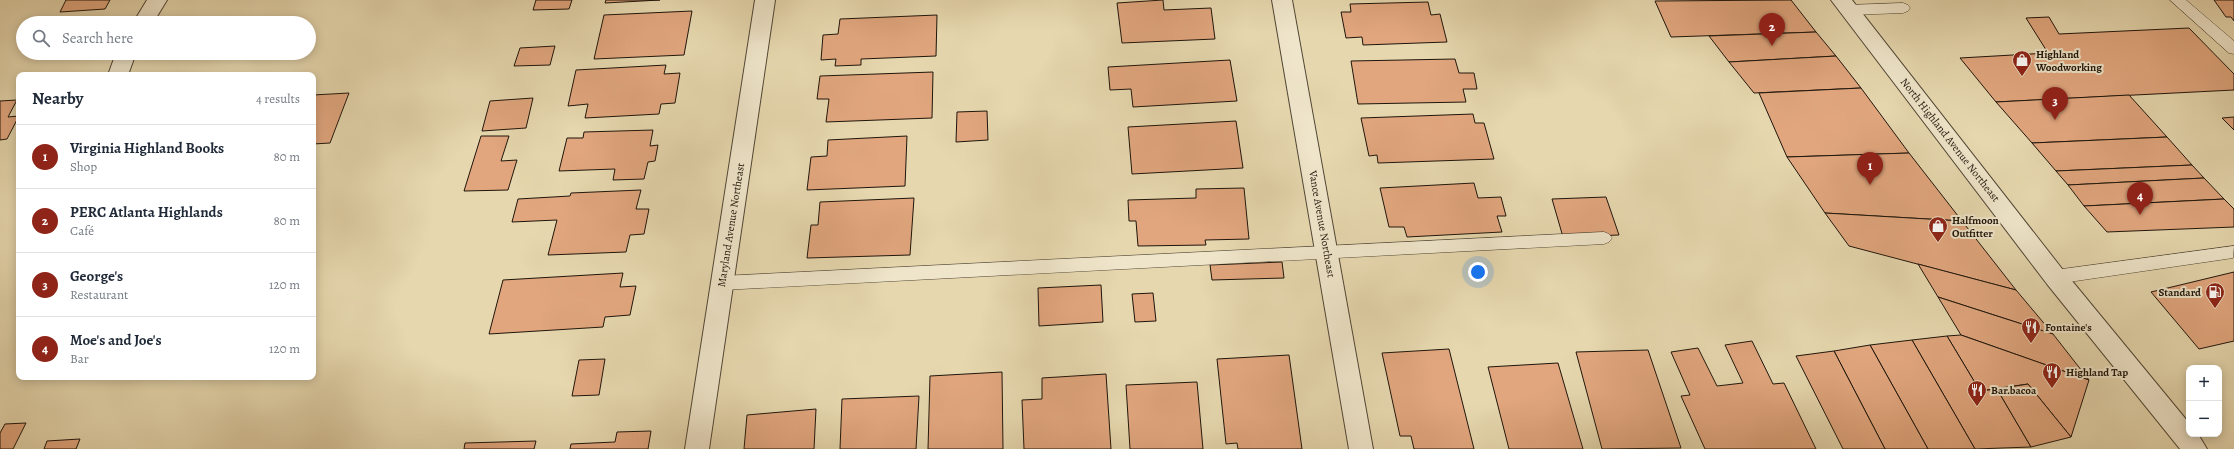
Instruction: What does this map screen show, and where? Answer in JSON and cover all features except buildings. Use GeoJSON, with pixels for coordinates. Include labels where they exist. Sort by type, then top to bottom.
{"type":"FeatureCollection","features":[{"type":"Feature","properties":{"kind":"street"},"geometry":{"type":"LineString","coordinates":[[147,16],[157,0]]}},
{"type":"Feature","properties":{"kind":"street","name":"Maryland Avenue Northeast"},"geometry":{"type":"LineString","coordinates":[[697,449],[764,0]]}},
{"type":"Feature","properties":{"kind":"street","name":"Vance Avenue Northeast"},"geometry":{"type":"LineString","coordinates":[[1282,0],[1361,449]]}},
{"type":"Feature","properties":{"kind":"street","name":"North Highland Avenue Northeast"},"geometry":{"type":"LineString","coordinates":[[1845,5],[2055,276],[2194,449]]}},
{"type":"Feature","properties":{"kind":"street"},"geometry":{"type":"LineString","coordinates":[[119,72],[123,60]]}},
{"type":"Feature","properties":{"kind":"lane"},"geometry":{"type":"LineString","coordinates":[[2176,0],[2234,49]]}},
{"type":"Feature","properties":{"kind":"lane"},"geometry":{"type":"LineString","coordinates":[[1845,5],[1903,8]]}},
{"type":"Feature","properties":{"kind":"lane"},"geometry":{"type":"LineString","coordinates":[[722,283],[1604,238]]}},
{"type":"Feature","properties":{"kind":"lane"},"geometry":{"type":"LineString","coordinates":[[2055,276],[2233,252]]}},
{"type":"Feature","properties":{"kind":"place","name":"PERC Atlanta Highlands"},"geometry":{"type":"Point","coordinates":[1772,46]}},
{"type":"Feature","properties":{"kind":"place","name":"Highland Woodworking"},"geometry":{"type":"Point","coordinates":[2022,77]}},
{"type":"Feature","properties":{"kind":"place","name":"George's"},"geometry":{"type":"Point","coordinates":[2055,120]}},
{"type":"Feature","properties":{"kind":"place","name":"Virginia Highland Books"},"geometry":{"type":"Point","coordinates":[1870,185]}},
{"type":"Feature","properties":{"kind":"place","name":"Moe's and Joe's"},"geometry":{"type":"Point","coordinates":[2140,215]}},
{"type":"Feature","properties":{"kind":"place","name":"Halfmoon Outfitter"},"geometry":{"type":"Point","coordinates":[1938,243]}},
{"type":"Feature","properties":{"kind":"place","name":"Standard"},"geometry":{"type":"Point","coordinates":[2215,309]}},
{"type":"Feature","properties":{"kind":"place","name":"Fontaine's"},"geometry":{"type":"Point","coordinates":[2031,344]}},
{"type":"Feature","properties":{"kind":"place","name":"Highland Tap"},"geometry":{"type":"Point","coordinates":[2052,389]}},
{"type":"Feature","properties":{"kind":"place","name":"Bar.bacoa"},"geometry":{"type":"Point","coordinates":[1977,407]}}]}
